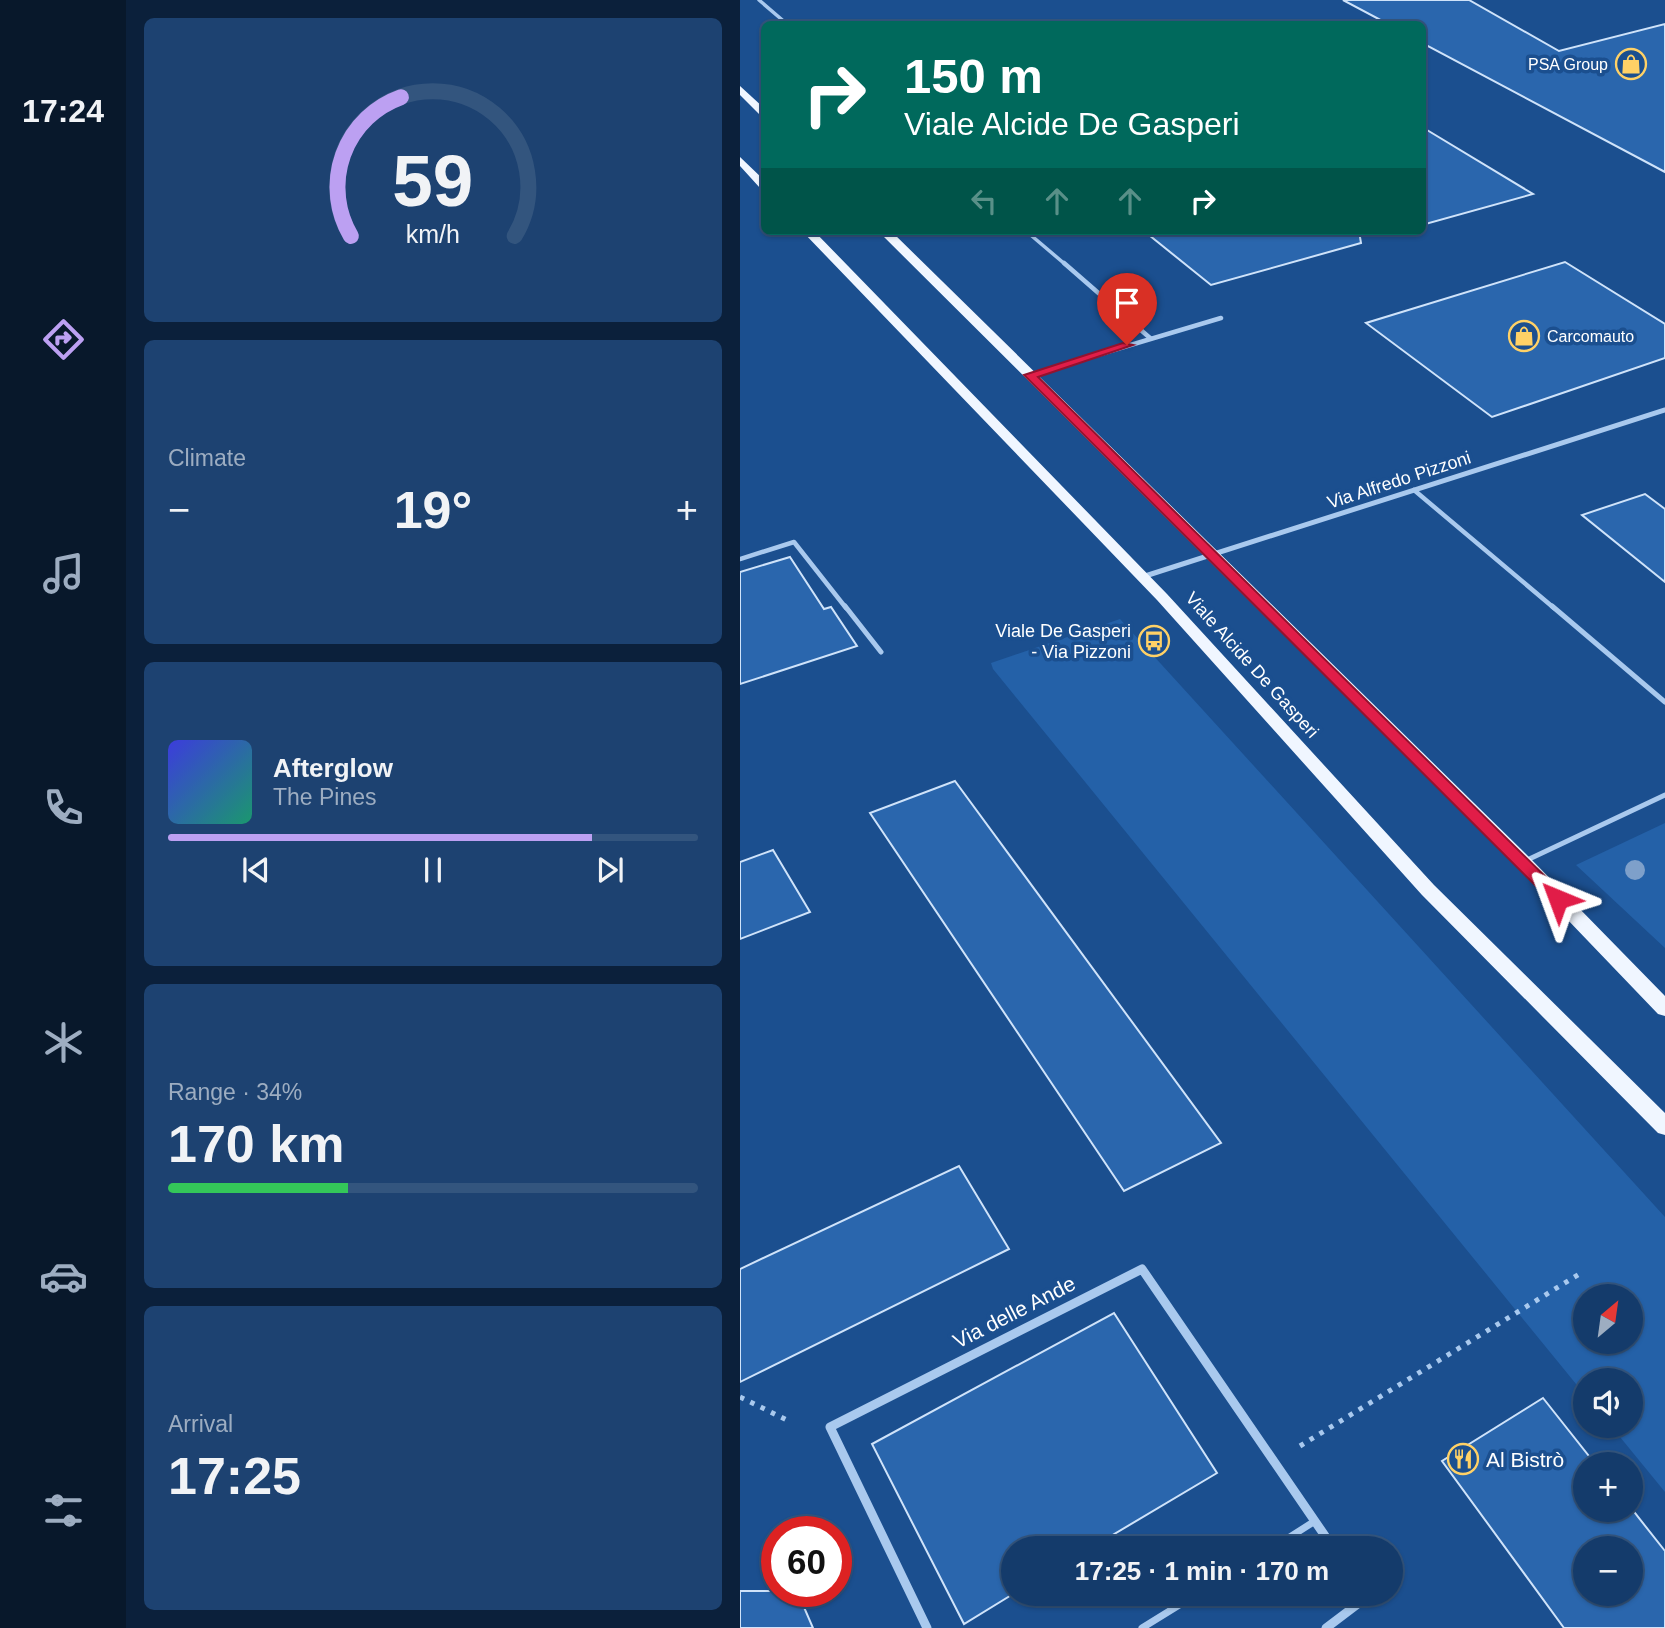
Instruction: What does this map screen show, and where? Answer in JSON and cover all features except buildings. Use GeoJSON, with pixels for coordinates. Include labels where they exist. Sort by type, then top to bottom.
{"type":"FeatureCollection","features":[{"type":"Feature","properties":{"kind":"main road"},"geometry":{"type":"LineString","coordinates":[[740,89],[761,110]]}},
{"type":"Feature","properties":{"kind":"main road"},"geometry":{"type":"LineString","coordinates":[[740,160],[761,183]]}},
{"type":"Feature","properties":{"kind":"main road","name":"Viale Alcide De Gasperi"},"geometry":{"type":"LineString","coordinates":[[812,235],[1142,577],[1428,890],[1665,1127]]}},
{"type":"Feature","properties":{"kind":"main road"},"geometry":{"type":"LineString","coordinates":[[888,235],[1523,862],[1665,1009]]}},
{"type":"Feature","properties":{"kind":"street","name":"Via Alfredo Pizzoni"},"geometry":{"type":"LineString","coordinates":[[1142,577],[1665,410]]}},
{"type":"Feature","properties":{"kind":"street","name":"Via delle Ande"},"geometry":{"type":"LineString","coordinates":[[927,1628],[830,1427],[1142,1269],[1325,1536]]}},
{"type":"Feature","properties":{"kind":"street"},"geometry":{"type":"LineString","coordinates":[[1326,1628],[1355,1606]]}},
{"type":"Feature","properties":{"kind":"lane"},"geometry":{"type":"LineString","coordinates":[[759,0],[784,21]]}},
{"type":"Feature","properties":{"kind":"lane"},"geometry":{"type":"LineString","coordinates":[[1031,235],[1150,338]]}},
{"type":"Feature","properties":{"kind":"lane"},"geometry":{"type":"LineString","coordinates":[[1030,375],[1221,318]]}},
{"type":"Feature","properties":{"kind":"lane"},"geometry":{"type":"LineString","coordinates":[[1414,490],[1665,702]]}},
{"type":"Feature","properties":{"kind":"lane"},"geometry":{"type":"LineString","coordinates":[[740,559],[794,541],[881,652]]}},
{"type":"Feature","properties":{"kind":"lane"},"geometry":{"type":"LineString","coordinates":[[1523,862],[1665,795]]}},
{"type":"Feature","properties":{"kind":"lane"},"geometry":{"type":"LineString","coordinates":[[1291,1536],[1315,1521]]}},
{"type":"Feature","properties":{"kind":"lane"},"geometry":{"type":"LineString","coordinates":[[1142,1628],[1178,1606]]}},
{"type":"Feature","properties":{"kind":"path"},"geometry":{"type":"LineString","coordinates":[[1300,1446],[1581,1273]]}},
{"type":"Feature","properties":{"kind":"path"},"geometry":{"type":"LineString","coordinates":[[740,1397],[790,1421]]}},
{"type":"Feature","properties":{"kind":"shaded area"},"geometry":{"type":"Polygon","coordinates":[[[1120,619],[1665,1217],[1665,1492],[1643,1465],[1643,1452],[1632,1452],[1621,1438],[1643,1438],[1643,1368],[1573,1368],[1573,1380],[993,669],[991,663],[1120,619]]]}},
{"type":"Feature","properties":{"kind":"shaded area"},"geometry":{"type":"Polygon","coordinates":[[[1665,823],[1665,948],[1576,865],[1665,823]]]}},
{"type":"Feature","properties":{"kind":"place","name":"PSA Group"},"geometry":{"type":"Point","coordinates":[1631,64]}},
{"type":"Feature","properties":{"kind":"place","name":"Carcomauto"},"geometry":{"type":"Point","coordinates":[1524,336]}},
{"type":"Feature","properties":{"kind":"place","name":"Viale De Gasperi - Via Pizzoni"},"geometry":{"type":"Point","coordinates":[1154,641]}},
{"type":"Feature","properties":{"kind":"place","name":"Al Bistrò"},"geometry":{"type":"Point","coordinates":[1463,1459]}},
{"type":"Feature","properties":{"kind":"route"},"geometry":{"type":"LineString","coordinates":[[1127,345],[1030,375],[1558,899]]}}]}
